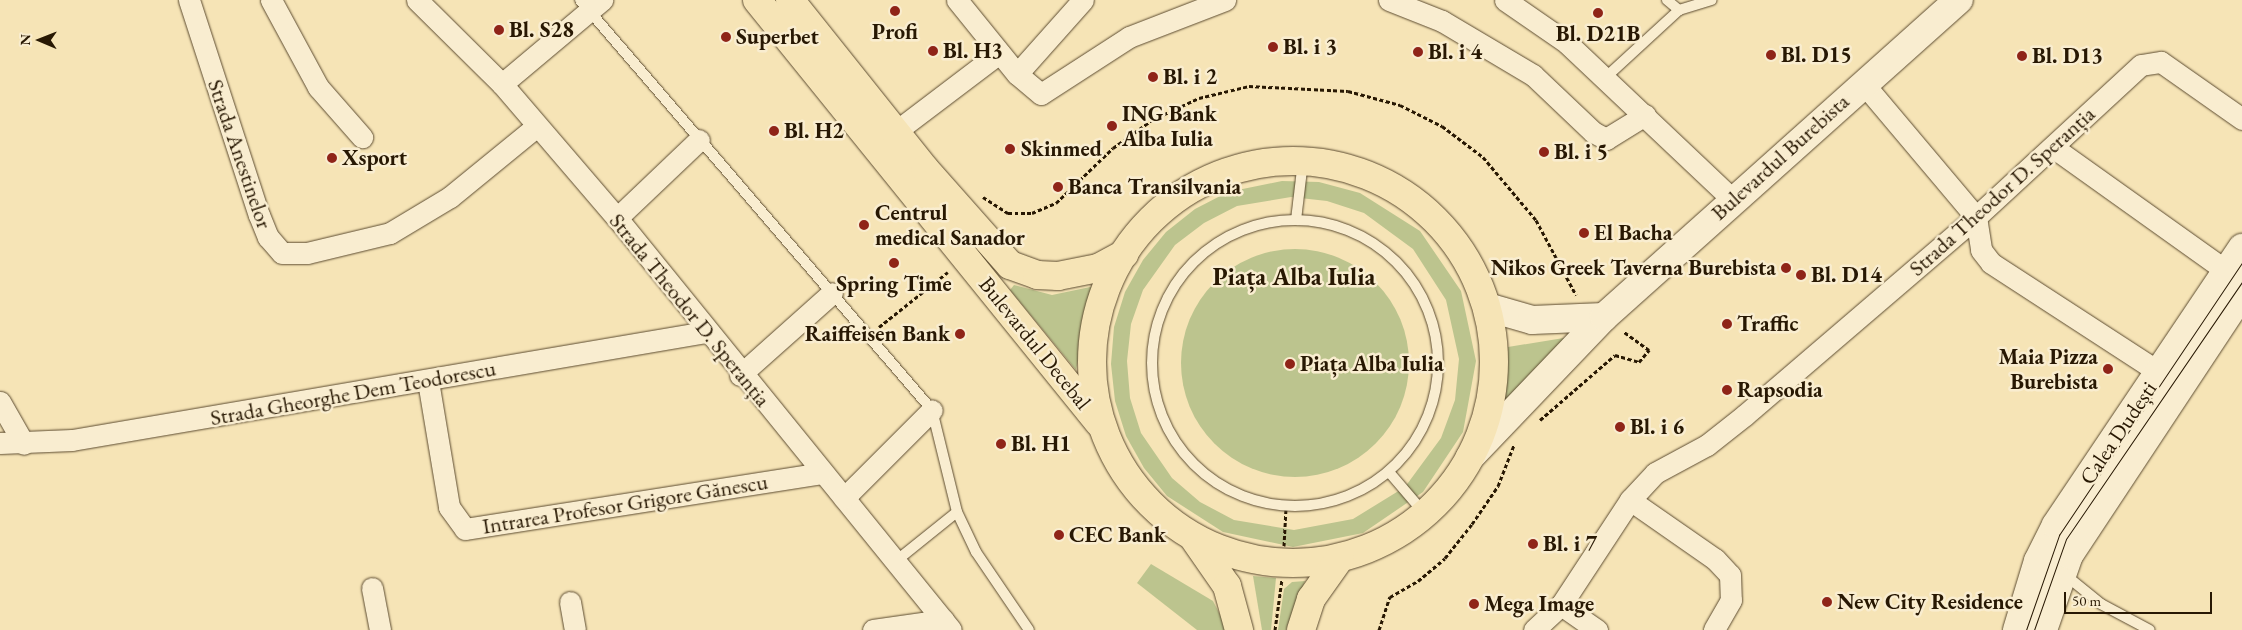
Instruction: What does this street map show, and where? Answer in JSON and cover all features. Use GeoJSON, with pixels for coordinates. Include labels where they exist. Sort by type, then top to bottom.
{"type":"FeatureCollection","features":[{"type":"Feature","properties":{"kind":"main road","name":"Bulevardul Decebal"},"geometry":{"type":"LineString","coordinates":[[757,0],[1105,430]]}},
{"type":"Feature","properties":{"kind":"main road","name":"Bulevardul Decebal"},"geometry":{"type":"LineString","coordinates":[[790,0],[895,132],[1010,265],[1037,276],[1058,276],[1098,268],[1124,254]]}},
{"type":"Feature","properties":{"kind":"main road","name":"Bulevardul Burebista"},"geometry":{"type":"LineString","coordinates":[[1470,457],[1604,318],[1732,199],[1959,0]]}},
{"type":"Feature","properties":{"kind":"main road"},"geometry":{"type":"LineString","coordinates":[[1302,161],[1367,175],[1420,206],[1464,256],[1486,307],[1493,346],[1493,384],[1483,427],[1470,457],[1448,490],[1425,514],[1388,539],[1340,558],[1305,563],[1260,560],[1220,549],[1189,533],[1160,512],[1133,483],[1105,430],[1094,385],[1094,340],[1106,290],[1124,254],[1158,214],[1205,181],[1250,165],[1302,161]]}},
{"type":"Feature","properties":{"kind":"main road","name":"Calea Dudești"},"geometry":{"type":"LineString","coordinates":[[2028,629],[2049,567],[2234,277],[2242,248]]}},
{"type":"Feature","properties":{"kind":"main road","name":"Calea Dudești"},"geometry":{"type":"LineString","coordinates":[[2169,379],[2242,294]]}},
{"type":"Feature","properties":{"kind":"main road"},"geometry":{"type":"LineString","coordinates":[[1486,307],[1532,320],[1604,318]]}},
{"type":"Feature","properties":{"kind":"main road"},"geometry":{"type":"LineString","coordinates":[[1189,533],[1224,579],[1239,630]]}},
{"type":"Feature","properties":{"kind":"main road"},"geometry":{"type":"LineString","coordinates":[[1301,630],[1311,598],[1340,558]]}},
{"type":"Feature","properties":{"kind":"street","name":"Strada Anestinelor"},"geometry":{"type":"LineString","coordinates":[[190,0],[259,215],[268,237],[282,253],[308,253],[390,233],[450,197],[536,126]]}},
{"type":"Feature","properties":{"kind":"street"},"geometry":{"type":"LineString","coordinates":[[271,0],[318,87],[362,136]]}},
{"type":"Feature","properties":{"kind":"street","name":"Strada Theodor D. Speranția"},"geometry":{"type":"LineString","coordinates":[[417,0],[502,84],[536,126],[617,218],[705,332],[947,625]]}},
{"type":"Feature","properties":{"kind":"street"},"geometry":{"type":"LineString","coordinates":[[957,0],[1017,74],[1037,93],[1047,93],[1129,37],[1225,0]]}},
{"type":"Feature","properties":{"kind":"street"},"geometry":{"type":"LineString","coordinates":[[1017,74],[1083,0]]}},
{"type":"Feature","properties":{"kind":"street"},"geometry":{"type":"LineString","coordinates":[[1389,0],[1442,21],[1533,75],[1593,132],[1606,139],[1645,115]]}},
{"type":"Feature","properties":{"kind":"street"},"geometry":{"type":"LineString","coordinates":[[1516,3],[1605,78],[1732,199]]}},
{"type":"Feature","properties":{"kind":"street"},"geometry":{"type":"LineString","coordinates":[[502,84],[591,4]]}},
{"type":"Feature","properties":{"kind":"street"},"geometry":{"type":"LineString","coordinates":[[895,132],[999,53]]}},
{"type":"Feature","properties":{"kind":"street","name":"Strada Theodor D. Speranția"},"geometry":{"type":"LineString","coordinates":[[1534,630],[1560,605],[1630,500],[1656,473],[1707,445],[1744,415],[1976,217],[2054,148],[2141,65],[2161,62],[2242,119]]}},
{"type":"Feature","properties":{"kind":"street"},"geometry":{"type":"LineString","coordinates":[[1863,83],[1976,217],[1981,250],[1991,262],[2169,379]]}},
{"type":"Feature","properties":{"kind":"street"},"geometry":{"type":"LineString","coordinates":[[617,218],[699,140]]}},
{"type":"Feature","properties":{"kind":"street"},"geometry":{"type":"LineString","coordinates":[[2054,148],[2234,277]]}},
{"type":"Feature","properties":{"kind":"street"},"geometry":{"type":"LineString","coordinates":[[740,375],[832,293]]}},
{"type":"Feature","properties":{"kind":"street","name":"Strada Gheorghe Dem Teodorescu"},"geometry":{"type":"LineString","coordinates":[[0,443],[24,444],[72,440],[428,381],[705,332]]}},
{"type":"Feature","properties":{"kind":"street","name":"Intrarea Profesor Grigore Gănescu"},"geometry":{"type":"LineString","coordinates":[[428,381],[449,508],[465,529],[821,473]]}},
{"type":"Feature","properties":{"kind":"street"},"geometry":{"type":"LineString","coordinates":[[0,402],[24,444]]}},
{"type":"Feature","properties":{"kind":"street"},"geometry":{"type":"LineString","coordinates":[[844,498],[932,410]]}},
{"type":"Feature","properties":{"kind":"street"},"geometry":{"type":"LineString","coordinates":[[1630,500],[1715,559],[1730,575],[1730,600],[1714,630]]}},
{"type":"Feature","properties":{"kind":"street"},"geometry":{"type":"LineString","coordinates":[[372,588],[380,630]]}},
{"type":"Feature","properties":{"kind":"street"},"geometry":{"type":"LineString","coordinates":[[570,602],[575,630]]}},
{"type":"Feature","properties":{"kind":"street"},"geometry":{"type":"LineString","coordinates":[[1560,605],[1598,630]]}},
{"type":"Feature","properties":{"kind":"street"},"geometry":{"type":"LineString","coordinates":[[873,630],[947,625]]}},
{"type":"Feature","properties":{"kind":"lane"},"geometry":{"type":"LineString","coordinates":[[1668,0],[1679,10]]}},
{"type":"Feature","properties":{"kind":"lane"},"geometry":{"type":"LineString","coordinates":[[1605,78],[1679,10],[1712,0]]}},
{"type":"Feature","properties":{"kind":"lane"},"geometry":{"type":"LineString","coordinates":[[591,4],[699,140],[932,410],[957,512],[976,552],[1029,630]]}},
{"type":"Feature","properties":{"kind":"lane"},"geometry":{"type":"LineString","coordinates":[[1296,220],[1302,161]]}},
{"type":"Feature","properties":{"kind":"lane"},"geometry":{"type":"LineString","coordinates":[[1296,220],[1332,225],[1377,246],[1408,276],[1429,314],[1438,350],[1434,399],[1414,444],[1389,472],[1344,498],[1286,507],[1229,491],[1188,459],[1161,414],[1152,362],[1162,310],[1190,266],[1244,229],[1296,220]]}},
{"type":"Feature","properties":{"kind":"lane"},"geometry":{"type":"LineString","coordinates":[[1389,472],[1425,514]]}},
{"type":"Feature","properties":{"kind":"lane"},"geometry":{"type":"LineString","coordinates":[[896,562],[957,512]]}},
{"type":"Feature","properties":{"kind":"lane"},"geometry":{"type":"LineString","coordinates":[[2049,567],[2101,604],[2150,630]]}},
{"type":"Feature","properties":{"kind":"path"},"geometry":{"type":"LineString","coordinates":[[983,197],[1008,213],[1032,213],[1056,203],[1112,148],[1152,120],[1198,98],[1248,86],[1348,91],[1400,105],[1442,126],[1483,157],[1536,220],[1571,291],[1604,318],[1649,350],[1639,362],[1615,355],[1538,422]]}},
{"type":"Feature","properties":{"kind":"path"},"geometry":{"type":"LineString","coordinates":[[869,335],[966,258]]}},
{"type":"Feature","properties":{"kind":"path"},"geometry":{"type":"LineString","coordinates":[[1380,630],[1390,597],[1418,581],[1445,558],[1498,486],[1521,439]]}},
{"type":"Feature","properties":{"kind":"path"},"geometry":{"type":"LineString","coordinates":[[1284,546],[1286,507]]}},
{"type":"Feature","properties":{"kind":"path"},"geometry":{"type":"LineString","coordinates":[[1275,630],[1282,579]]}},
{"type":"Feature","properties":{"kind":"green space"},"geometry":{"type":"Polygon","coordinates":[[[1282,181],[1319,182],[1360,193],[1420,231],[1461,291],[1476,361],[1463,432],[1423,492],[1363,533],[1293,547],[1223,532],[1167,496],[1144,468],[1126,436],[1115,401],[1111,364],[1114,327],[1125,292],[1143,260],[1166,232],[1195,209],[1228,192],[1282,181]],[[1291,197],[1237,206],[1204,223],[1175,245],[1143,290],[1131,324],[1127,361],[1130,398],[1141,433],[1172,478],[1200,502],[1234,520],[1294,530],[1353,519],[1405,487],[1441,438],[1455,400],[1459,359],[1446,300],[1413,249],[1364,213],[1327,201],[1291,197]]]}},
{"type":"Feature","properties":{"kind":"green space"},"geometry":{"type":"Polygon","coordinates":[[[1295,249],[1317,251],[1339,258],[1358,268],[1376,282],[1390,300],[1400,319],[1407,341],[1409,363],[1407,385],[1400,407],[1390,426],[1376,444],[1358,458],[1339,468],[1317,475],[1295,477],[1273,475],[1251,468],[1232,458],[1214,444],[1200,426],[1190,407],[1183,385],[1181,363],[1183,341],[1190,319],[1200,300],[1214,282],[1232,268],[1251,258],[1273,251],[1295,249]]]}},
{"type":"Feature","properties":{"kind":"green space"},"geometry":{"type":"Polygon","coordinates":[[[1014,285],[1052,295],[1095,286],[1076,370],[1010,290],[1014,285]]]}},
{"type":"Feature","properties":{"kind":"green space"},"geometry":{"type":"Polygon","coordinates":[[[1582,335],[1505,403],[1508,347],[1582,335]]]}},
{"type":"Feature","properties":{"kind":"green space"},"geometry":{"type":"Polygon","coordinates":[[[1151,564],[1213,601],[1228,630],[1197,630],[1137,583],[1151,564]]]}},
{"type":"Feature","properties":{"kind":"green space"},"geometry":{"type":"Polygon","coordinates":[[[1253,576],[1276,578],[1271,630],[1262,630],[1253,576]]]}},
{"type":"Feature","properties":{"kind":"green space"},"geometry":{"type":"Polygon","coordinates":[[[1305,581],[1286,630],[1278,630],[1284,589],[1292,582],[1305,581]]]}},
{"type":"Feature","properties":{"kind":"tram line"},"geometry":{"type":"LineString","coordinates":[[2026,630],[2059,535],[2242,263]]}},
{"type":"Feature","properties":{"kind":"tram line"},"geometry":{"type":"LineString","coordinates":[[2034,630],[2066,539],[2242,282]]}},
{"type":"Feature","properties":{"kind":"place","name":"Profi"},"geometry":{"type":"Point","coordinates":[895,11]}},
{"type":"Feature","properties":{"kind":"place","name":"Bl. D21B"},"geometry":{"type":"Point","coordinates":[1598,13]}},
{"type":"Feature","properties":{"kind":"place","name":"Bl. S28"},"geometry":{"type":"Point","coordinates":[499,30]}},
{"type":"Feature","properties":{"kind":"place","name":"Superbet"},"geometry":{"type":"Point","coordinates":[726,37]}},
{"type":"Feature","properties":{"kind":"place","name":"Bl. i 3"},"geometry":{"type":"Point","coordinates":[1273,47]}},
{"type":"Feature","properties":{"kind":"place","name":"Bl. H3"},"geometry":{"type":"Point","coordinates":[933,51]}},
{"type":"Feature","properties":{"kind":"place","name":"Bl. i 4"},"geometry":{"type":"Point","coordinates":[1418,52]}},
{"type":"Feature","properties":{"kind":"place","name":"Bl. D15"},"geometry":{"type":"Point","coordinates":[1771,55]}},
{"type":"Feature","properties":{"kind":"place","name":"Bl. D13"},"geometry":{"type":"Point","coordinates":[2022,56]}},
{"type":"Feature","properties":{"kind":"place","name":"Bl. i 2"},"geometry":{"type":"Point","coordinates":[1153,77]}},
{"type":"Feature","properties":{"kind":"place","name":"ING Bank Alba Iulia"},"geometry":{"type":"Point","coordinates":[1112,126]}},
{"type":"Feature","properties":{"kind":"place","name":"Bl. H2"},"geometry":{"type":"Point","coordinates":[774,131]}},
{"type":"Feature","properties":{"kind":"place","name":"Skinmed"},"geometry":{"type":"Point","coordinates":[1010,149]}},
{"type":"Feature","properties":{"kind":"place","name":"Bl. i 5"},"geometry":{"type":"Point","coordinates":[1544,152]}},
{"type":"Feature","properties":{"kind":"place","name":"Xsport"},"geometry":{"type":"Point","coordinates":[332,158]}},
{"type":"Feature","properties":{"kind":"place","name":"Banca Transilvania"},"geometry":{"type":"Point","coordinates":[1058,187]}},
{"type":"Feature","properties":{"kind":"place","name":"Centrul medical Sanador"},"geometry":{"type":"Point","coordinates":[864,225]}},
{"type":"Feature","properties":{"kind":"place","name":"El Bacha"},"geometry":{"type":"Point","coordinates":[1584,233]}},
{"type":"Feature","properties":{"kind":"place","name":"Spring Time"},"geometry":{"type":"Point","coordinates":[894,263]}},
{"type":"Feature","properties":{"kind":"place","name":"Nikos Greek Taverna Burebista"},"geometry":{"type":"Point","coordinates":[1786,268]}},
{"type":"Feature","properties":{"kind":"place","name":"Bl. D14"},"geometry":{"type":"Point","coordinates":[1801,275]}},
{"type":"Feature","properties":{"kind":"place","name":"Traffic"},"geometry":{"type":"Point","coordinates":[1727,324]}},
{"type":"Feature","properties":{"kind":"place","name":"Raiffeisen Bank"},"geometry":{"type":"Point","coordinates":[960,334]}},
{"type":"Feature","properties":{"kind":"place","name":"Piața Alba Iulia"},"geometry":{"type":"Point","coordinates":[1290,364]}},
{"type":"Feature","properties":{"kind":"place","name":"Maia Pizza Burebista"},"geometry":{"type":"Point","coordinates":[2108,369]}},
{"type":"Feature","properties":{"kind":"place","name":"Rapsodia"},"geometry":{"type":"Point","coordinates":[1727,390]}},
{"type":"Feature","properties":{"kind":"place","name":"Bl. i 6"},"geometry":{"type":"Point","coordinates":[1620,427]}},
{"type":"Feature","properties":{"kind":"place","name":"Bl. H1"},"geometry":{"type":"Point","coordinates":[1001,444]}},
{"type":"Feature","properties":{"kind":"place","name":"CEC Bank"},"geometry":{"type":"Point","coordinates":[1059,535]}},
{"type":"Feature","properties":{"kind":"place","name":"Bl. i 7"},"geometry":{"type":"Point","coordinates":[1533,544]}},
{"type":"Feature","properties":{"kind":"place","name":"New City Residence"},"geometry":{"type":"Point","coordinates":[1827,602]}},
{"type":"Feature","properties":{"kind":"place","name":"Mega Image"},"geometry":{"type":"Point","coordinates":[1474,604]}},
{"type":"Feature","properties":{"kind":"district","name":"Piața Alba Iulia"},"geometry":{"type":"Point","coordinates":[1294,276]}}]}
